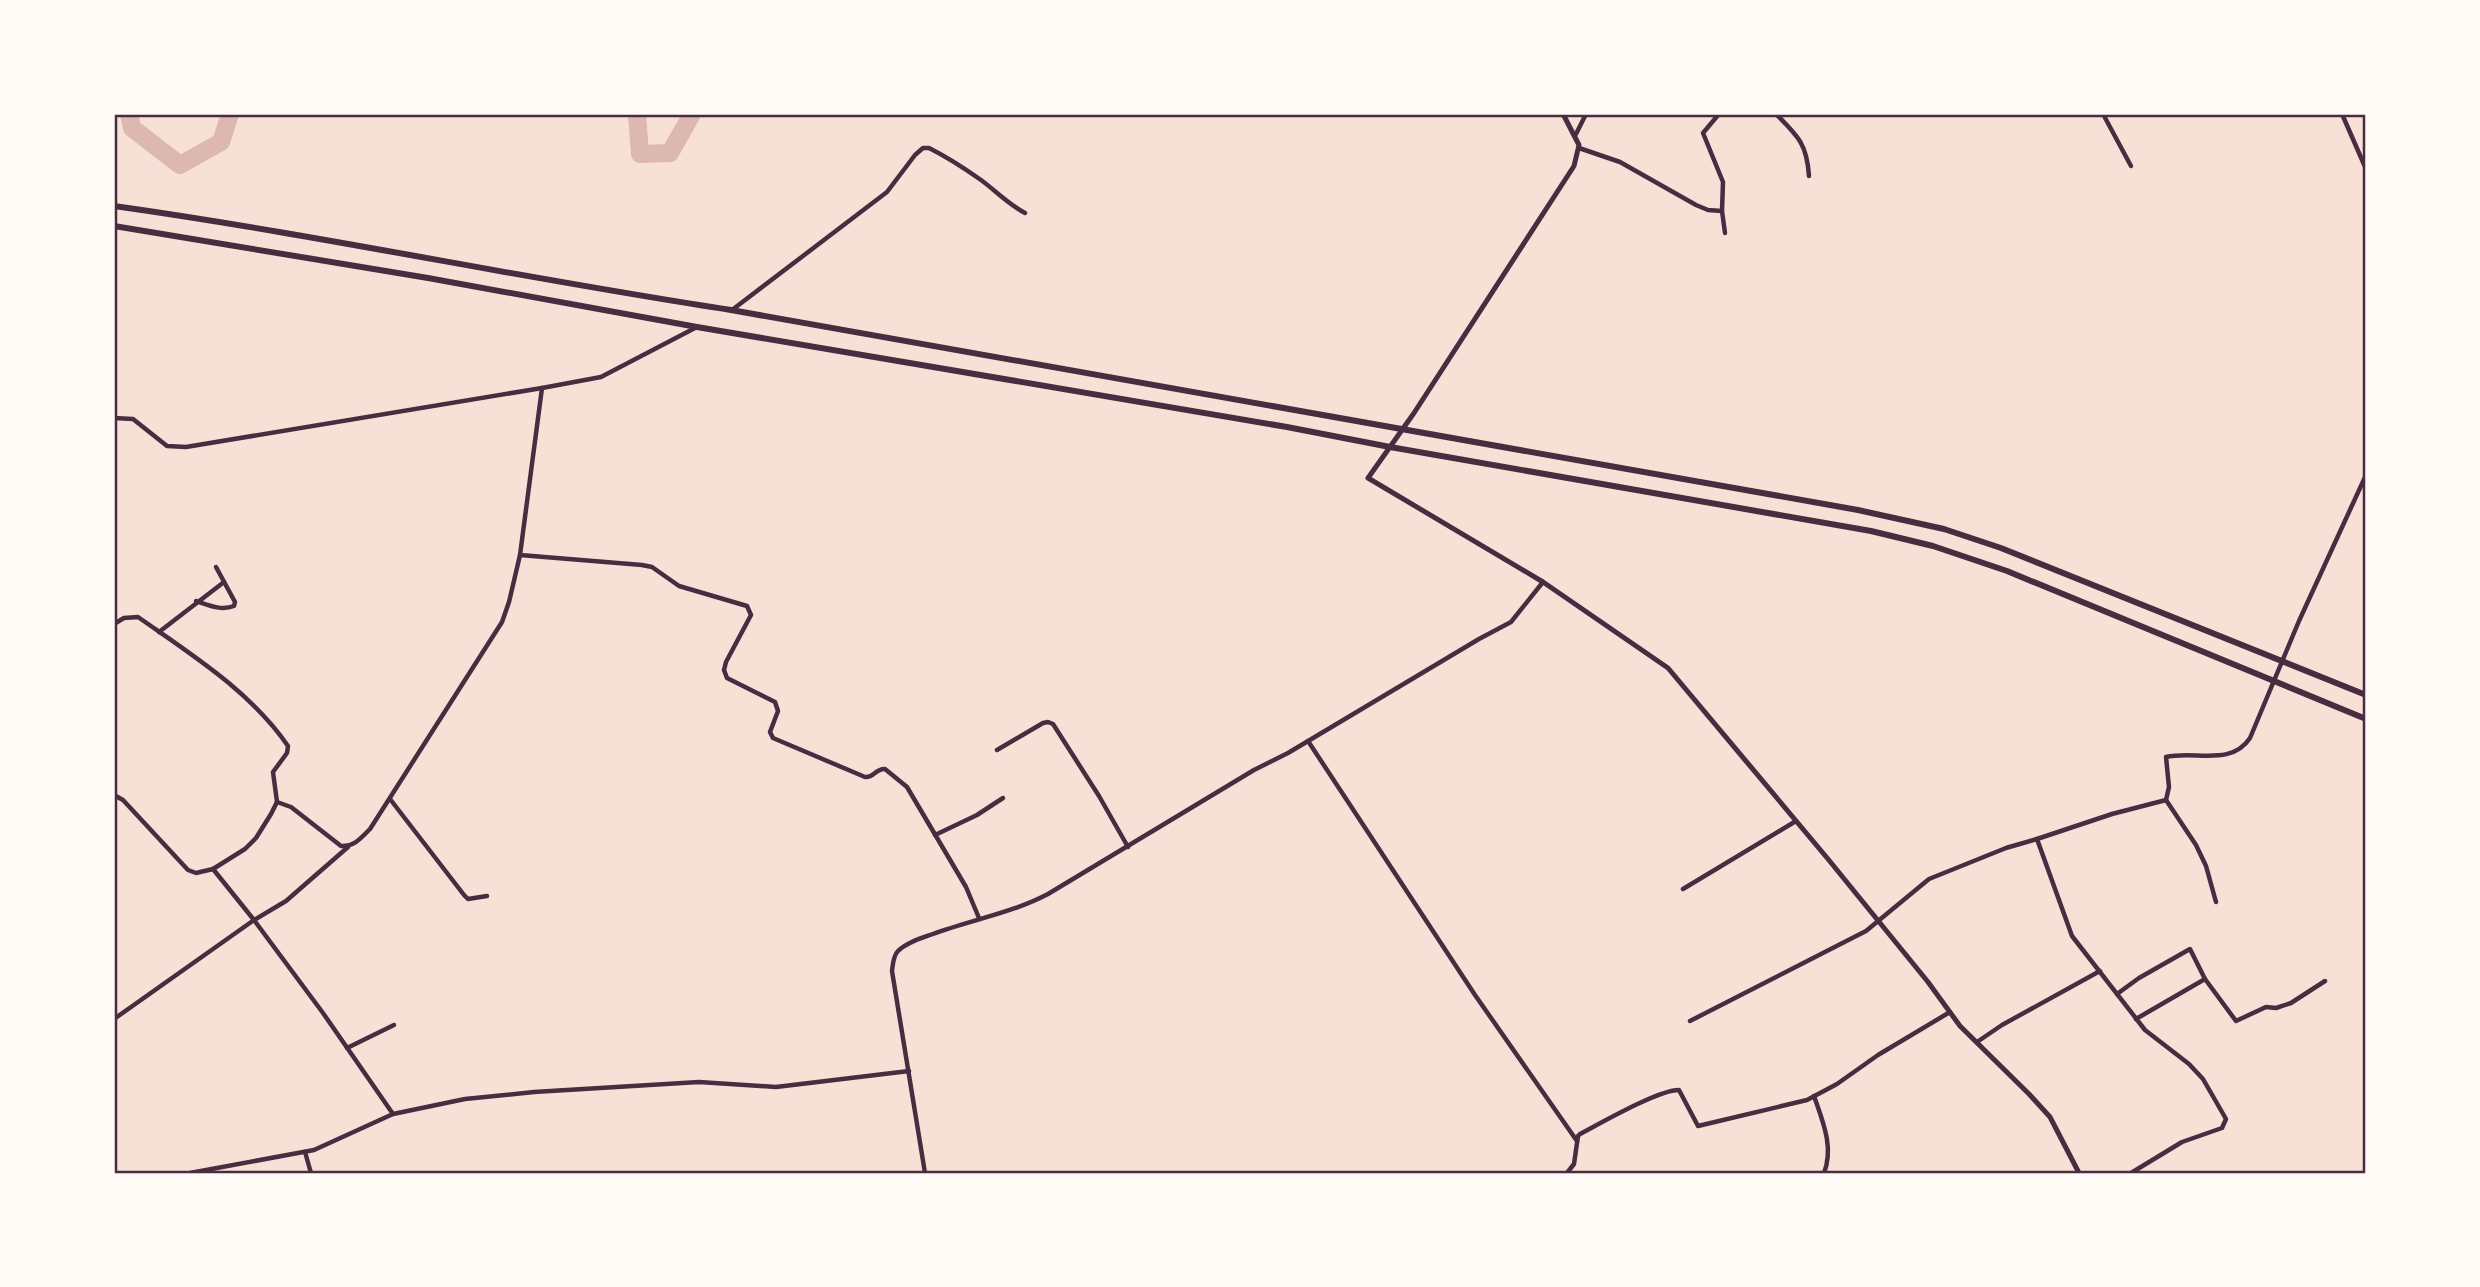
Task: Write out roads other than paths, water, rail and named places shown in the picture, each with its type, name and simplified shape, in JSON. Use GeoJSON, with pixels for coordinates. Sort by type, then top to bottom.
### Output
{"type":"FeatureCollection","features":[{"type":"Feature","properties":{"kind":"main road"},"geometry":{"type":"LineString","coordinates":[[114,206],[210,219],[1858,510],[1944,529],[2001,548],[2366,695]]}},
{"type":"Feature","properties":{"kind":"main road"},"geometry":{"type":"LineString","coordinates":[[114,226],[374,268],[697,327],[1287,427],[1871,531],[1933,546],[2034,582],[2366,719]]}},
{"type":"Feature","properties":{"kind":"street"},"geometry":{"type":"LineString","coordinates":[[1563,114],[1576,134],[1579,148],[1569,175],[1368,478],[1543,582],[1668,668],[1879,922],[1950,1012],[2049,1117],[2079,1173]]}},
{"type":"Feature","properties":{"kind":"street"},"geometry":{"type":"LineString","coordinates":[[1576,134],[1586,114]]}},
{"type":"Feature","properties":{"kind":"street"},"geometry":{"type":"LineString","coordinates":[[1719,114],[1703,133],[1723,182],[1722,211],[1725,233]]}},
{"type":"Feature","properties":{"kind":"street"},"geometry":{"type":"LineString","coordinates":[[1776,114],[1805,146],[1809,176]]}},
{"type":"Feature","properties":{"kind":"street"},"geometry":{"type":"LineString","coordinates":[[2103,114],[2131,166]]}},
{"type":"Feature","properties":{"kind":"street"},"geometry":{"type":"LineString","coordinates":[[2342,114],[2366,169]]}},
{"type":"Feature","properties":{"kind":"street"},"geometry":{"type":"LineString","coordinates":[[731,310],[887,192],[923,148],[929,148],[957,162],[1025,214]]}},
{"type":"Feature","properties":{"kind":"street"},"geometry":{"type":"LineString","coordinates":[[1579,148],[1620,162],[1696,205],[1708,210],[1722,211]]}},
{"type":"Feature","properties":{"kind":"street"},"geometry":{"type":"LineString","coordinates":[[114,418],[133,419],[167,446],[186,447],[601,377],[697,327]]}},
{"type":"Feature","properties":{"kind":"street"},"geometry":{"type":"LineString","coordinates":[[114,1019],[254,920],[286,901],[370,830],[502,622],[520,555],[542,388]]}},
{"type":"Feature","properties":{"kind":"street"},"geometry":{"type":"LineString","coordinates":[[2216,902],[2206,866],[2196,845],[2166,800],[2169,787],[2166,757],[2213,757],[2245,746],[2366,475]]}},
{"type":"Feature","properties":{"kind":"street"},"geometry":{"type":"LineString","coordinates":[[520,555],[652,567],[679,586],[747,606],[751,615],[726,662],[724,670],[727,678],[775,702],[778,711],[771,736],[865,777],[872,776],[879,769],[885,769],[908,787],[966,887],[979,918]]}},
{"type":"Feature","properties":{"kind":"street"},"geometry":{"type":"LineString","coordinates":[[196,601],[217,608],[234,606],[235,602],[216,567]]}},
{"type":"Feature","properties":{"kind":"street"},"geometry":{"type":"LineString","coordinates":[[159,632],[196,601],[225,582]]}},
{"type":"Feature","properties":{"kind":"street"},"geometry":{"type":"LineString","coordinates":[[925,1173],[892,971],[896,953],[904,946],[979,918],[1030,904],[1254,770],[1511,622],[1543,582]]}},
{"type":"Feature","properties":{"kind":"street"},"geometry":{"type":"LineString","coordinates":[[114,624],[124,618],[138,617],[232,683],[283,738],[289,749],[274,772],[278,802],[256,838],[245,849],[213,869],[197,873],[188,870],[123,800],[114,795]]}},
{"type":"Feature","properties":{"kind":"street"},"geometry":{"type":"LineString","coordinates":[[997,750],[1042,723],[1053,724],[1128,847]]}},
{"type":"Feature","properties":{"kind":"street"},"geometry":{"type":"LineString","coordinates":[[1308,741],[1475,995],[1577,1141]]}},
{"type":"Feature","properties":{"kind":"street"},"geometry":{"type":"LineString","coordinates":[[935,835],[977,815],[1003,798]]}},
{"type":"Feature","properties":{"kind":"street"},"geometry":{"type":"LineString","coordinates":[[390,799],[464,895],[468,899],[487,896]]}},
{"type":"Feature","properties":{"kind":"street"},"geometry":{"type":"LineString","coordinates":[[1690,1021],[1840,945],[1879,922],[1929,879],[2006,848],[2112,814],[2166,800]]}},
{"type":"Feature","properties":{"kind":"street"},"geometry":{"type":"LineString","coordinates":[[278,802],[291,807],[328,838],[348,847]]}},
{"type":"Feature","properties":{"kind":"street"},"geometry":{"type":"LineString","coordinates":[[1683,888],[1796,821]]}},
{"type":"Feature","properties":{"kind":"street"},"geometry":{"type":"LineString","coordinates":[[2037,839],[2072,936],[2145,1030],[2166,1049],[2189,1064],[2203,1079],[2226,1119],[2222,1128],[2182,1142],[2131,1173]]}},
{"type":"Feature","properties":{"kind":"street"},"geometry":{"type":"LineString","coordinates":[[213,869],[254,920],[393,1114]]}},
{"type":"Feature","properties":{"kind":"street"},"geometry":{"type":"LineString","coordinates":[[114,914],[114,923]]}},
{"type":"Feature","properties":{"kind":"street"},"geometry":{"type":"LineString","coordinates":[[2117,994],[2190,949],[2205,979],[2236,1021],[2266,1007],[2276,1008],[2291,1003],[2325,981]]}},
{"type":"Feature","properties":{"kind":"street"},"geometry":{"type":"LineString","coordinates":[[1977,1042],[2002,1025],[2099,971]]}},
{"type":"Feature","properties":{"kind":"street"},"geometry":{"type":"LineString","coordinates":[[2136,1019],[2205,979]]}},
{"type":"Feature","properties":{"kind":"street"},"geometry":{"type":"LineString","coordinates":[[1567,1173],[1574,1164],[1580,1134],[1613,1115],[1674,1090],[1679,1090],[1698,1126],[1796,1105],[1837,1084],[1900,1041],[1950,1012]]}},
{"type":"Feature","properties":{"kind":"street"},"geometry":{"type":"LineString","coordinates":[[347,1048],[394,1026]]}},
{"type":"Feature","properties":{"kind":"street"},"geometry":{"type":"LineString","coordinates":[[190,1173],[304,1152],[393,1114],[465,1099],[699,1082],[776,1087],[909,1071]]}},
{"type":"Feature","properties":{"kind":"street"},"geometry":{"type":"LineString","coordinates":[[1814,1096],[1828,1136],[1824,1173]]}},
{"type":"Feature","properties":{"kind":"street"},"geometry":{"type":"LineString","coordinates":[[304,1152],[311,1173]]}},
{"type":"Feature","properties":{"kind":"waterway"},"geometry":{"type":"LineString","coordinates":[[129,114],[132,128],[180,165],[221,142],[230,114]]}},
{"type":"Feature","properties":{"kind":"waterway"},"geometry":{"type":"LineString","coordinates":[[637,114],[640,154],[670,153],[692,114]]}}]}
